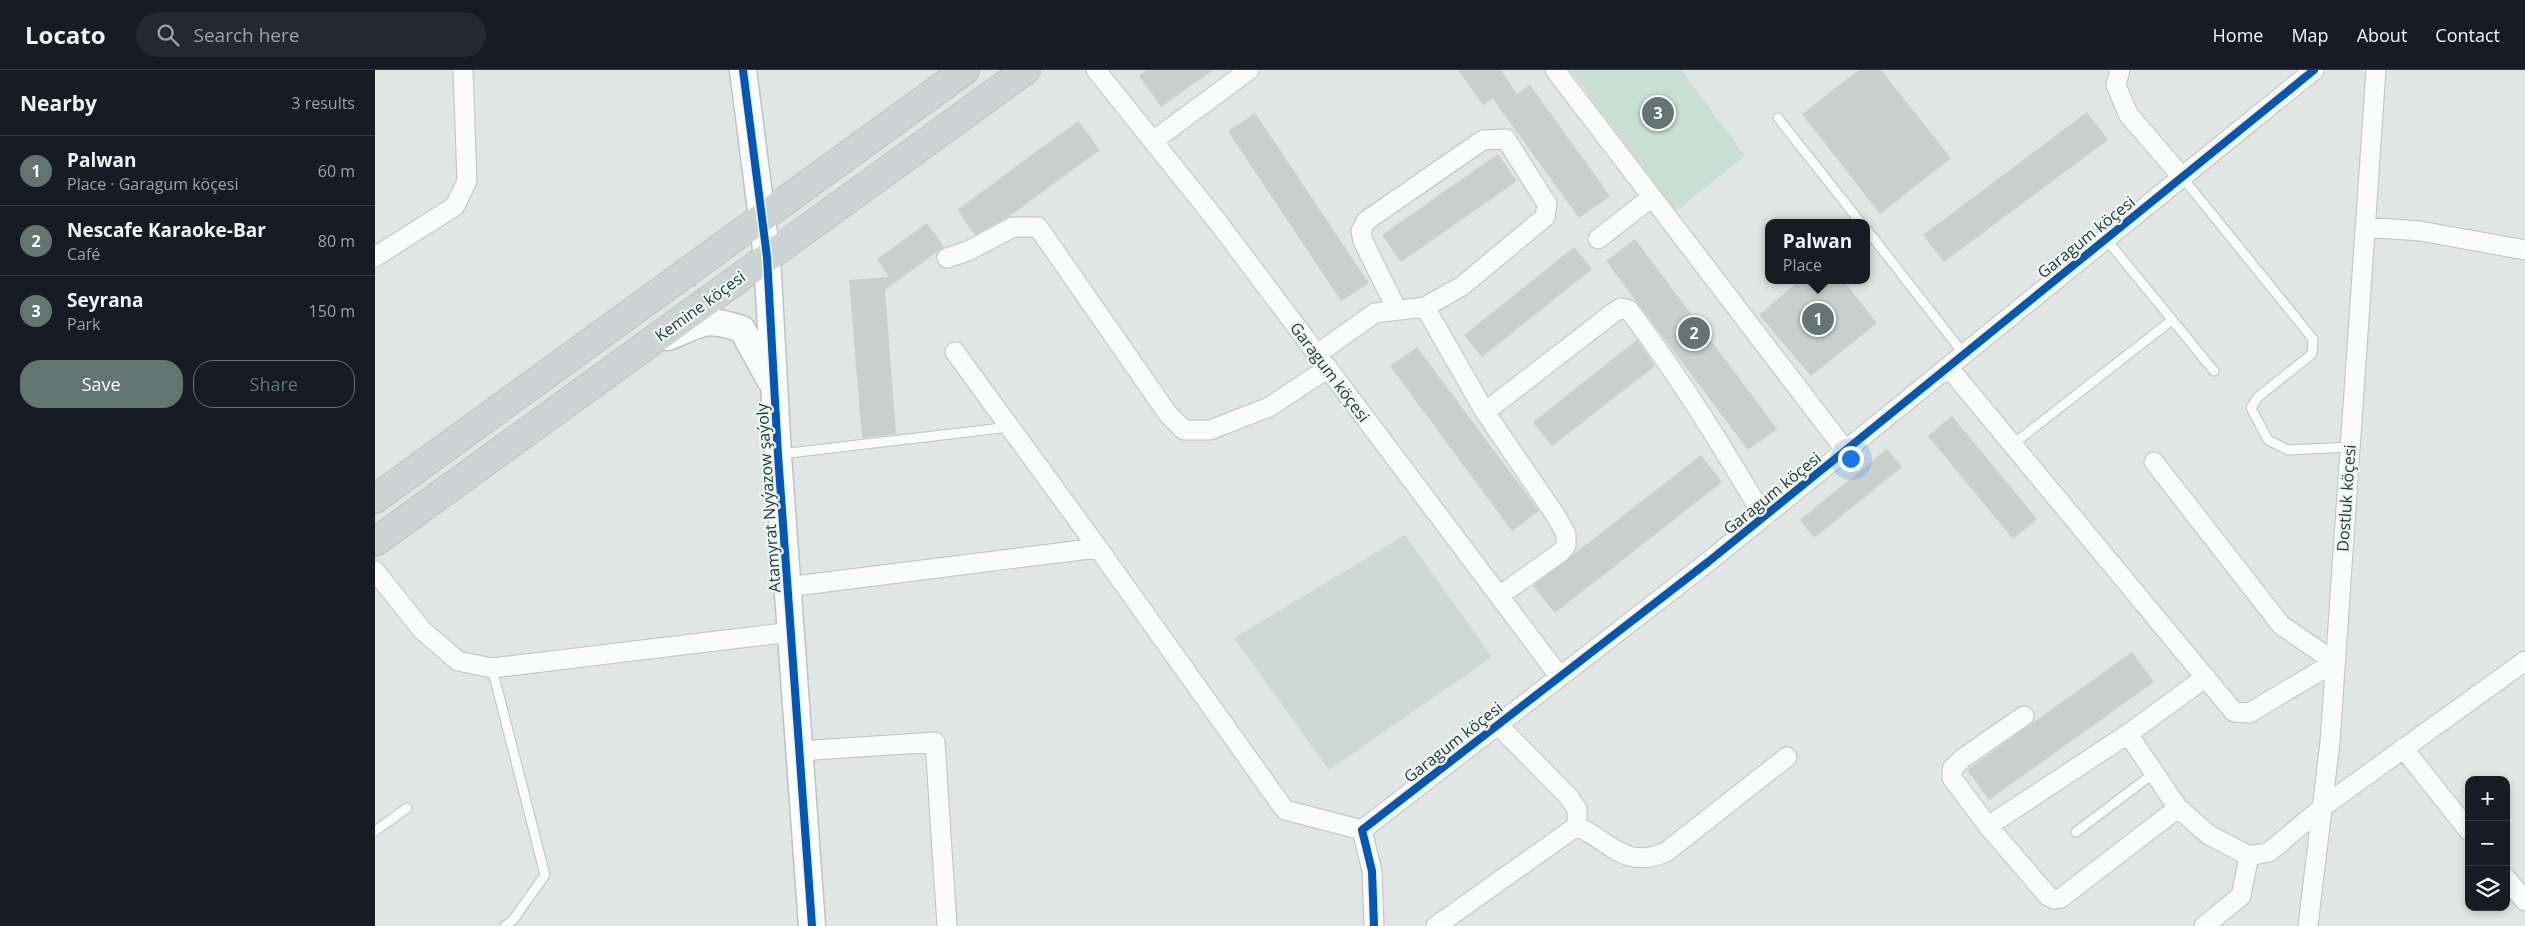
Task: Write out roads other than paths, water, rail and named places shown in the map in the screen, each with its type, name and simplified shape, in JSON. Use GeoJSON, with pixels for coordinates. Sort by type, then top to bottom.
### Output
{"type":"FeatureCollection","features":[{"type":"Feature","properties":{"kind":"main road"},"geometry":{"type":"LineString","coordinates":[[375,499],[965,70]]}},
{"type":"Feature","properties":{"kind":"main road","name":"Kemine köçesi"},"geometry":{"type":"LineString","coordinates":[[377,537],[1026,70]]}},
{"type":"Feature","properties":{"kind":"street"},"geometry":{"type":"LineString","coordinates":[[375,258],[455,206],[467,181],[463,70]]}},
{"type":"Feature","properties":{"kind":"street","name":"Atamyrat Nyýazow şaýoly"},"geometry":{"type":"LineString","coordinates":[[743,70],[767,257],[778,455],[812,926]]}},
{"type":"Feature","properties":{"kind":"street","name":"Garagum köçesi"},"geometry":{"type":"LineString","coordinates":[[1097,70],[1217,221],[1560,677]]}},
{"type":"Feature","properties":{"kind":"street"},"geometry":{"type":"LineString","coordinates":[[1153,141],[1249,70]]}},
{"type":"Feature","properties":{"kind":"street"},"geometry":{"type":"LineString","coordinates":[[1555,70],[1846,451]]}},
{"type":"Feature","properties":{"kind":"street"},"geometry":{"type":"LineString","coordinates":[[2120,70],[2116,85],[2128,114],[2182,177]]}},
{"type":"Feature","properties":{"kind":"street","name":"Garagum köçesi"},"geometry":{"type":"LineString","coordinates":[[1362,830],[1764,517],[1949,368],[1963,353],[2314,70]]}},
{"type":"Feature","properties":{"kind":"street","name":"Dostluk köçesi"},"geometry":{"type":"LineString","coordinates":[[2308,926],[2324,806],[2375,70]]}},
{"type":"Feature","properties":{"kind":"street"},"geometry":{"type":"LineString","coordinates":[[947,258],[968,252],[1013,227],[1038,227],[1168,414],[1184,430],[1210,430],[1269,407],[1375,313],[1425,307],[1461,286],[1545,216],[1547,204],[1507,139],[1483,140],[1367,221],[1361,231],[1363,241],[1397,310]]}},
{"type":"Feature","properties":{"kind":"street"},"geometry":{"type":"LineString","coordinates":[[1598,239],[1652,197]]}},
{"type":"Feature","properties":{"kind":"street"},"geometry":{"type":"LineString","coordinates":[[2365,227],[2420,231],[2525,250]]}},
{"type":"Feature","properties":{"kind":"street"},"geometry":{"type":"LineString","coordinates":[[1425,307],[1485,412],[1556,516],[1567,540],[1566,546],[1550,561],[1499,596]]}},
{"type":"Feature","properties":{"kind":"street"},"geometry":{"type":"LineString","coordinates":[[1485,412],[1613,313],[1621,308],[1629,310],[1666,360],[1723,446],[1764,517]]}},
{"type":"Feature","properties":{"kind":"street"},"geometry":{"type":"LineString","coordinates":[[642,348],[698,323],[716,320],[741,329],[775,389]]}},
{"type":"Feature","properties":{"kind":"street"},"geometry":{"type":"LineString","coordinates":[[955,352],[1285,810],[1362,830],[1372,872],[1374,926]]}},
{"type":"Feature","properties":{"kind":"street"},"geometry":{"type":"LineString","coordinates":[[1949,368],[2234,712],[2249,713],[2335,662],[2281,625],[2154,462]]}},
{"type":"Feature","properties":{"kind":"street"},"geometry":{"type":"LineString","coordinates":[[787,587],[1098,548]]}},
{"type":"Feature","properties":{"kind":"street"},"geometry":{"type":"LineString","coordinates":[[375,571],[422,630],[458,661],[492,668],[791,632]]}},
{"type":"Feature","properties":{"kind":"street"},"geometry":{"type":"LineString","coordinates":[[2127,734],[2178,808],[2209,835],[2249,856],[2269,852],[2324,806],[2525,661]]}},
{"type":"Feature","properties":{"kind":"street"},"geometry":{"type":"LineString","coordinates":[[1988,826],[2127,734],[2206,677]]}},
{"type":"Feature","properties":{"kind":"street"},"geometry":{"type":"LineString","coordinates":[[2024,716],[1963,758],[1952,769],[1952,778],[1959,790],[2033,881],[2054,899],[2061,898],[2178,808]]}},
{"type":"Feature","properties":{"kind":"street"},"geometry":{"type":"LineString","coordinates":[[1498,725],[1568,796],[1577,809],[1577,826]]}},
{"type":"Feature","properties":{"kind":"street"},"geometry":{"type":"LineString","coordinates":[[799,751],[935,742],[947,926]]}},
{"type":"Feature","properties":{"kind":"street"},"geometry":{"type":"LineString","coordinates":[[2403,748],[2465,826]]}},
{"type":"Feature","properties":{"kind":"street"},"geometry":{"type":"LineString","coordinates":[[1577,826],[1597,835],[1630,858],[1653,858],[1666,852],[1787,757]]}},
{"type":"Feature","properties":{"kind":"street"},"geometry":{"type":"LineString","coordinates":[[1436,926],[1577,826]]}},
{"type":"Feature","properties":{"kind":"street"},"geometry":{"type":"LineString","coordinates":[[2205,926],[2241,896],[2249,856]]}},
{"type":"Feature","properties":{"kind":"street"},"geometry":{"type":"LineString","coordinates":[[2510,883],[2525,902]]}},
{"type":"Feature","properties":{"kind":"lane"},"geometry":{"type":"LineString","coordinates":[[1778,118],[1858,219]]}},
{"type":"Feature","properties":{"kind":"lane"},"geometry":{"type":"LineString","coordinates":[[2182,177],[2313,339],[2312,354],[2259,397],[2251,408],[2268,440],[2288,450],[2350,447]]}},
{"type":"Feature","properties":{"kind":"lane"},"geometry":{"type":"LineString","coordinates":[[1870,234],[1963,353]]}},
{"type":"Feature","properties":{"kind":"lane"},"geometry":{"type":"LineString","coordinates":[[2106,239],[2214,371]]}},
{"type":"Feature","properties":{"kind":"lane"},"geometry":{"type":"LineString","coordinates":[[2012,445],[2172,320]]}},
{"type":"Feature","properties":{"kind":"lane"},"geometry":{"type":"LineString","coordinates":[[778,455],[1010,428]]}},
{"type":"Feature","properties":{"kind":"lane"},"geometry":{"type":"LineString","coordinates":[[492,668],[545,875],[513,920],[505,926]]}},
{"type":"Feature","properties":{"kind":"lane"},"geometry":{"type":"LineString","coordinates":[[2076,832],[2154,772]]}},
{"type":"Feature","properties":{"kind":"lane"},"geometry":{"type":"LineString","coordinates":[[375,831],[407,808]]}},
{"type":"Feature","properties":{"kind":"place","name":"Seyrana"},"geometry":{"type":"Point","coordinates":[1658,113]}},
{"type":"Feature","properties":{"kind":"place","name":"Palwan"},"geometry":{"type":"Point","coordinates":[1818,319]}},
{"type":"Feature","properties":{"kind":"place","name":"Nescafe Karaoke-Bar"},"geometry":{"type":"Point","coordinates":[1694,333]}}]}
